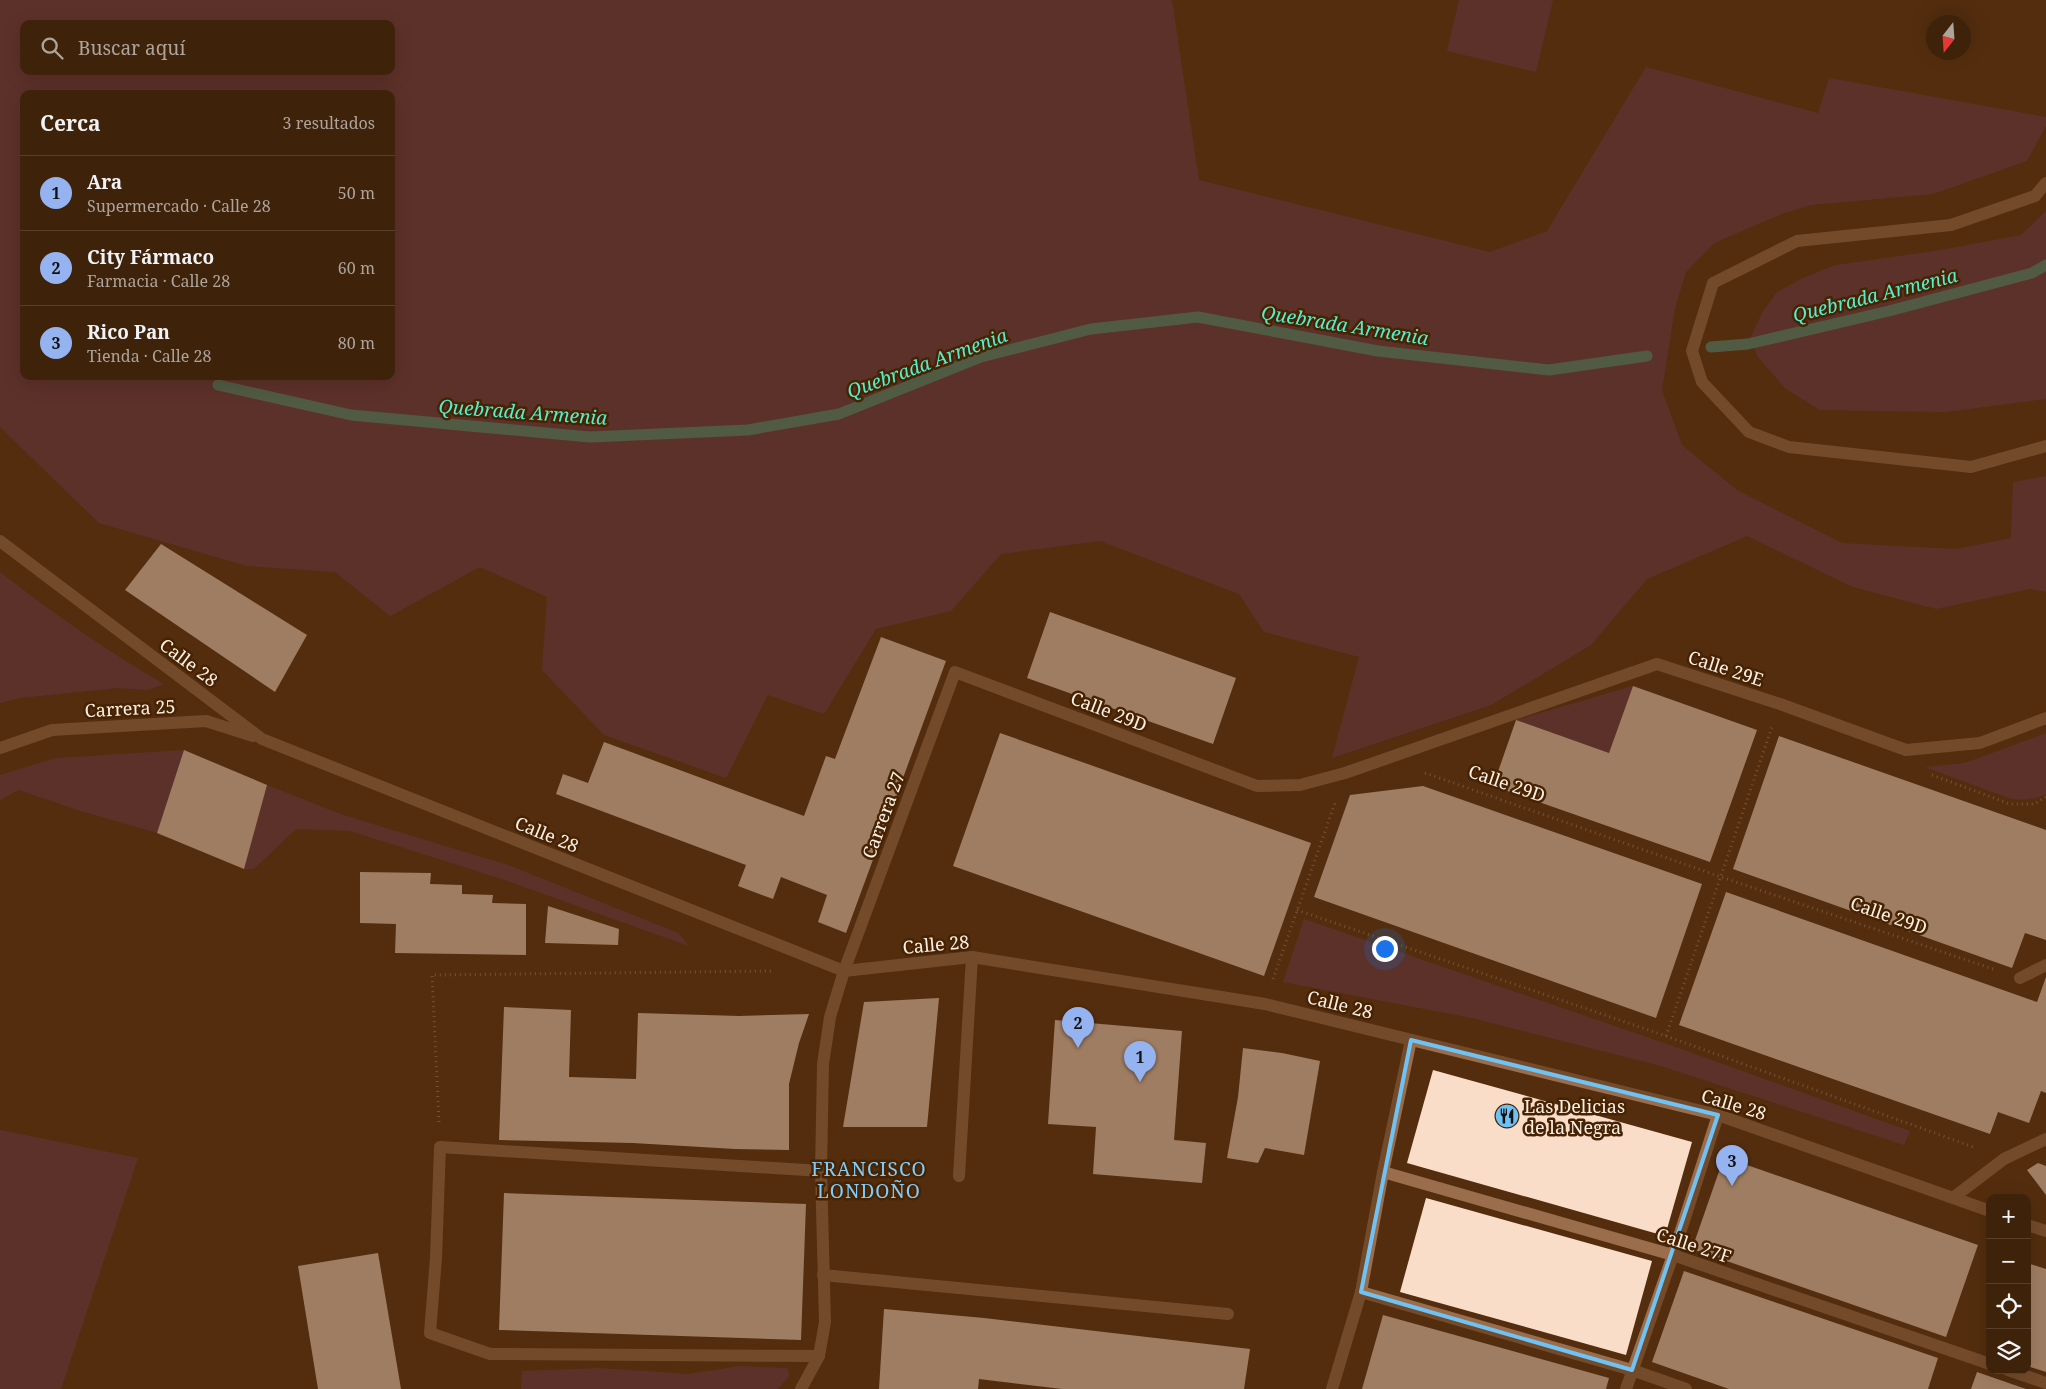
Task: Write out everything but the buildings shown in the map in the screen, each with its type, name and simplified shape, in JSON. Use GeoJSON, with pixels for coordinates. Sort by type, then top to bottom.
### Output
{"type":"FeatureCollection","features":[{"type":"Feature","properties":{"kind":"street"},"geometry":{"type":"LineString","coordinates":[[2046,183],[2035,196],[1950,225],[1797,241],[1713,283],[1692,351],[1702,382],[1749,432],[1789,447],[1971,467],[2046,446]]}},
{"type":"Feature","properties":{"kind":"street","name":"Calle 28"},"geometry":{"type":"LineString","coordinates":[[0,542],[262,739],[844,971],[972,957],[1265,1004],[1718,1116],[1986,1209]]}},
{"type":"Feature","properties":{"kind":"street","name":"Calle 29E"},"geometry":{"type":"LineString","coordinates":[[1384,758],[1657,664],[1780,704],[1906,750]]}},
{"type":"Feature","properties":{"kind":"street","name":"Calle 29D"},"geometry":{"type":"LineString","coordinates":[[955,672],[1258,786],[1300,785],[1345,773],[1384,758]]}},
{"type":"Feature","properties":{"kind":"street","name":"Carrera 27"},"geometry":{"type":"LineString","coordinates":[[802,1389],[819,1356],[825,1322],[821,1171],[823,1064],[830,1017],[844,971],[955,672]]}},
{"type":"Feature","properties":{"kind":"street"},"geometry":{"type":"LineString","coordinates":[[1906,750],[1980,743],[2046,718]]}},
{"type":"Feature","properties":{"kind":"street","name":"Carrera 25"},"geometry":{"type":"LineString","coordinates":[[0,748],[52,730],[206,722],[262,739]]}},
{"type":"Feature","properties":{"kind":"street"},"geometry":{"type":"LineString","coordinates":[[959,1176],[972,957]]}},
{"type":"Feature","properties":{"kind":"street"},"geometry":{"type":"LineString","coordinates":[[2020,978],[2046,965]]}},
{"type":"Feature","properties":{"kind":"street"},"geometry":{"type":"LineString","coordinates":[[1332,1389],[1362,1292],[1383,1172],[1411,1040]]}},
{"type":"Feature","properties":{"kind":"street"},"geometry":{"type":"LineString","coordinates":[[1626,1389],[1673,1256],[1718,1116]]}},
{"type":"Feature","properties":{"kind":"street"},"geometry":{"type":"LineString","coordinates":[[1954,1197],[2004,1159],[2046,1139]]}},
{"type":"Feature","properties":{"kind":"street"},"geometry":{"type":"LineString","coordinates":[[819,1356],[490,1354],[430,1333],[436,1258],[440,1148],[821,1171]]}},
{"type":"Feature","properties":{"kind":"street","name":"Calle 27F"},"geometry":{"type":"LineString","coordinates":[[1383,1172],[1673,1256],[1986,1363]]}},
{"type":"Feature","properties":{"kind":"street"},"geometry":{"type":"LineString","coordinates":[[2031,1225],[2046,1231]]}},
{"type":"Feature","properties":{"kind":"street"},"geometry":{"type":"LineString","coordinates":[[823,1275],[1228,1314]]}},
{"type":"Feature","properties":{"kind":"street"},"geometry":{"type":"LineString","coordinates":[[1362,1292],[1632,1370],[1686,1389]]}},
{"type":"Feature","properties":{"kind":"street"},"geometry":{"type":"LineString","coordinates":[[2020,1374],[2046,1383]]}},
{"type":"Feature","properties":{"kind":"path"},"geometry":{"type":"LineString","coordinates":[[1666,1036],[1780,704]]}},
{"type":"Feature","properties":{"kind":"path"},"geometry":{"type":"LineString","coordinates":[[1906,750],[1918,770],[2010,804],[2034,804],[2046,797]]}},
{"type":"Feature","properties":{"kind":"path","name":"Calle 29D"},"geometry":{"type":"LineString","coordinates":[[1384,758],[1721,877],[2020,978]]}},
{"type":"Feature","properties":{"kind":"path"},"geometry":{"type":"LineString","coordinates":[[1265,1004],[1345,773]]}},
{"type":"Feature","properties":{"kind":"path"},"geometry":{"type":"LineString","coordinates":[[1297,910],[1666,1036],[2004,1159]]}},
{"type":"Feature","properties":{"kind":"path"},"geometry":{"type":"LineString","coordinates":[[440,1148],[432,975],[776,971]]}},
{"type":"Feature","properties":{"kind":"highlighted area"},"geometry":{"type":"Polygon","coordinates":[[[1411,1040],[1718,1115],[1632,1370],[1361,1292],[1411,1040]]]}},
{"type":"Feature","properties":{"kind":"shaded area"},"geometry":{"type":"Polygon","coordinates":[[[0,0],[1172,0],[1199,180],[1490,252],[1547,231],[1646,67],[1818,113],[1829,78],[2046,117],[2046,126],[2027,161],[1933,194],[1811,205],[1782,214],[1714,243],[1686,272],[1675,308],[1662,390],[1682,445],[1737,490],[1842,543],[1956,549],[2011,538],[2013,482],[2046,476],[2046,592],[2030,589],[1936,609],[1853,587],[1747,536],[1647,579],[1591,645],[1491,705],[1332,758],[1359,657],[1264,632],[1239,594],[1100,541],[1001,554],[951,611],[876,629],[824,714],[768,695],[726,778],[604,735],[542,670],[547,597],[480,567],[390,616],[335,572],[247,566],[99,523],[0,427],[0,0]]]}},
{"type":"Feature","properties":{"kind":"shaded area"},"geometry":{"type":"Polygon","coordinates":[[[1459,0],[1553,0],[1536,72],[1447,51],[1459,0]]]}},
{"type":"Feature","properties":{"kind":"shaded area"},"geometry":{"type":"Polygon","coordinates":[[[2046,211],[2046,399],[1946,412],[1820,410],[1786,389],[1757,356],[1751,336],[1762,313],[1777,292],[1803,278],[1836,265],[1941,250],[2021,235],[2046,211]]]}},
{"type":"Feature","properties":{"kind":"shaded area"},"geometry":{"type":"Polygon","coordinates":[[[0,572],[80,631],[164,684],[148,690],[117,688],[20,698],[0,703],[0,572]]]}},
{"type":"Feature","properties":{"kind":"shaded area"},"geometry":{"type":"Polygon","coordinates":[[[1633,686],[1609,753],[1516,720],[1633,686]]]}},
{"type":"Feature","properties":{"kind":"shaded area"},"geometry":{"type":"Polygon","coordinates":[[[2046,733],[2046,794],[2037,797],[2011,799],[1925,767],[1965,763],[2046,733]]]}},
{"type":"Feature","properties":{"kind":"shaded area"},"geometry":{"type":"Polygon","coordinates":[[[184,750],[157,833],[78,810],[19,790],[0,800],[0,775],[56,758],[184,750]]]}},
{"type":"Feature","properties":{"kind":"shaded area"},"geometry":{"type":"Polygon","coordinates":[[[267,785],[343,815],[508,865],[678,933],[689,946],[502,879],[350,831],[296,829],[254,869],[244,869],[267,785]]]}},
{"type":"Feature","properties":{"kind":"shaded area"},"geometry":{"type":"Polygon","coordinates":[[[1304,919],[1667,1044],[1910,1131],[1904,1145],[1661,1066],[1472,1018],[1283,982],[1304,919]]]}},
{"type":"Feature","properties":{"kind":"shaded area"},"geometry":{"type":"Polygon","coordinates":[[[0,1130],[138,1158],[61,1389],[0,1389],[0,1130]]]}},
{"type":"Feature","properties":{"kind":"shaded area"},"geometry":{"type":"Polygon","coordinates":[[[739,1366],[787,1368],[790,1375],[778,1389],[521,1389],[522,1371],[599,1368],[689,1374],[739,1366]]]}},
{"type":"Feature","properties":{"kind":"waterway","name":"Quebrada Armenia"},"geometry":{"type":"LineString","coordinates":[[1711,347],[1748,344],[1889,311],[2032,273],[2046,265]]}},
{"type":"Feature","properties":{"kind":"waterway","name":"Quebrada Armenia"},"geometry":{"type":"LineString","coordinates":[[218,385],[351,415],[590,437],[748,430],[839,414],[981,357],[1091,329],[1198,317],[1378,351],[1549,370],[1647,356]]}},
{"type":"Feature","properties":{"kind":"place","name":"City Fármaco"},"geometry":{"type":"Point","coordinates":[1078,1048]}},
{"type":"Feature","properties":{"kind":"place","name":"Ara"},"geometry":{"type":"Point","coordinates":[1140,1082]}},
{"type":"Feature","properties":{"kind":"place","name":"Las Delicias de la Negra"},"geometry":{"type":"Point","coordinates":[1507,1116]}},
{"type":"Feature","properties":{"kind":"place","name":"Rico Pan"},"geometry":{"type":"Point","coordinates":[1732,1186]}},
{"type":"Feature","properties":{"kind":"district","name":"FRANCISCO LONDOÑO"},"geometry":{"type":"Point","coordinates":[869,1180]}}]}
